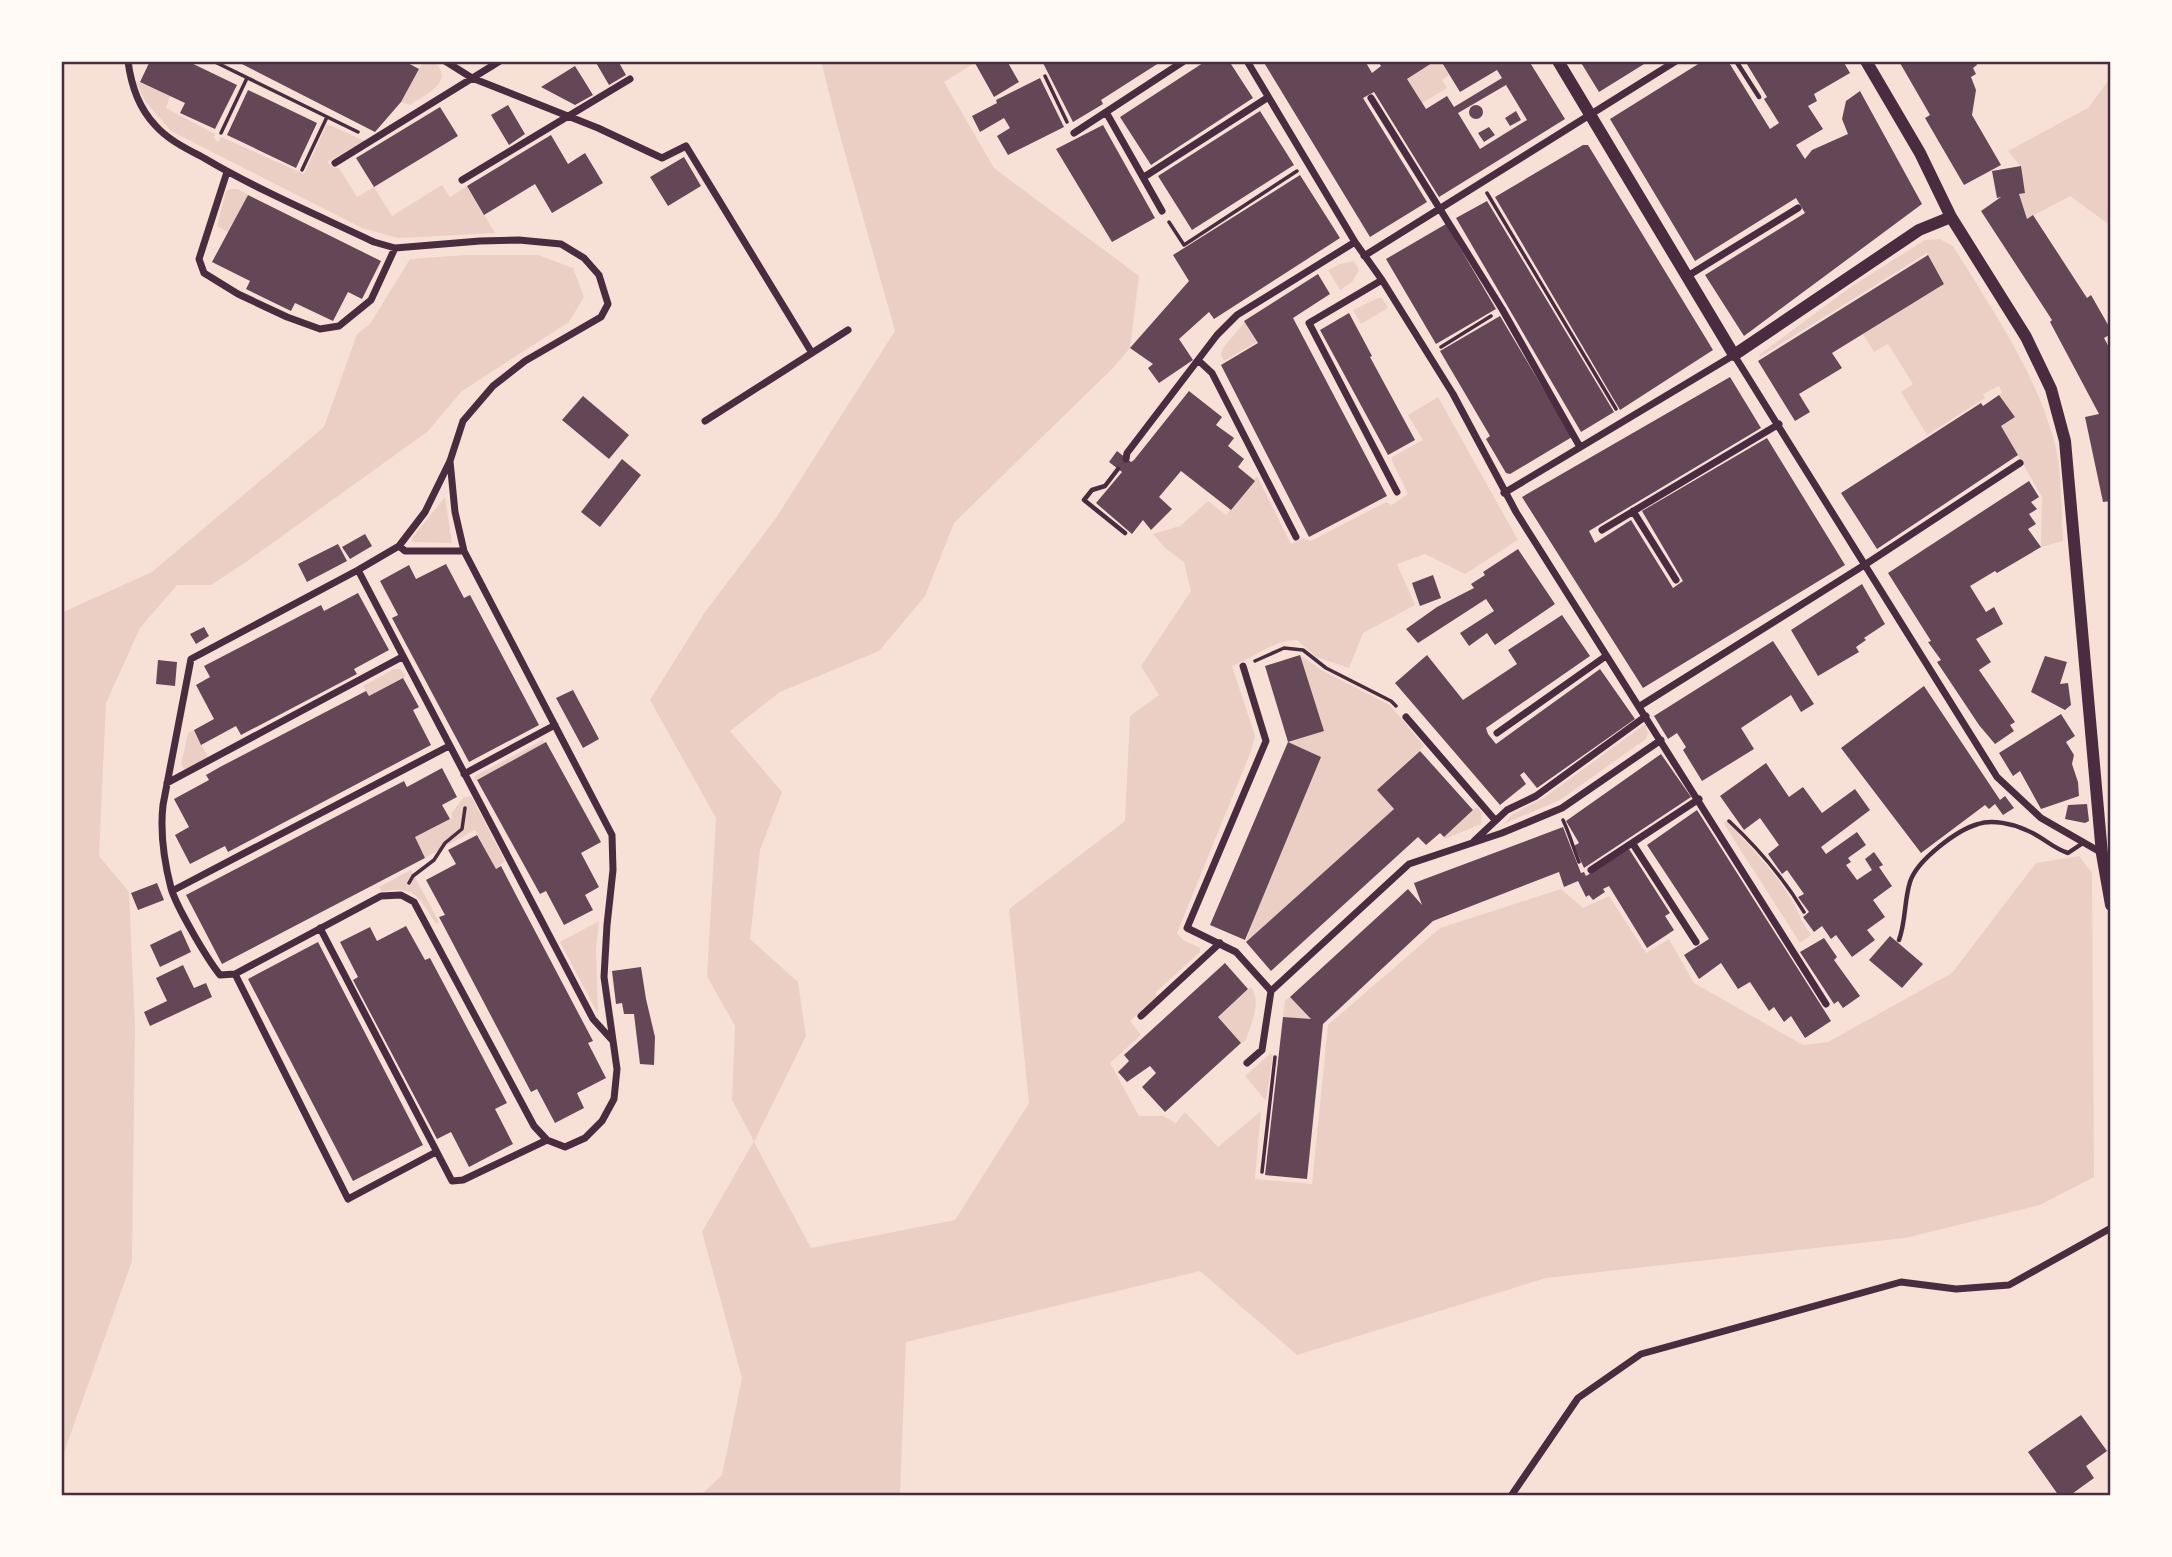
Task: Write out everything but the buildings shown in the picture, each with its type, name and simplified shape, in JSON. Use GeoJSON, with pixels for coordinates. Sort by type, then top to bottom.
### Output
{"type":"FeatureCollection","features":[{"type":"Feature","properties":{"kind":"main road"},"geometry":{"type":"LineString","coordinates":[[1558,61],[1734,355],[1920,230],[1951,217]]}},
{"type":"Feature","properties":{"kind":"main road"},"geometry":{"type":"LineString","coordinates":[[1866,61],[1920,153],[1951,217],[2026,337],[2051,389],[2065,441],[2103,858],[2110,903]]}},
{"type":"Feature","properties":{"kind":"street"},"geometry":{"type":"LineString","coordinates":[[128,61],[131,82],[146,113],[163,133],[227,172],[374,242],[395,248],[519,240],[561,244],[584,258],[599,275],[608,304],[601,317],[525,362],[493,386],[463,421],[450,461],[425,512],[399,546],[191,659],[161,827],[172,891],[220,975],[235,974],[381,896],[401,895],[414,902],[534,1126],[547,1140],[565,1147],[585,1139],[603,1121],[614,1099],[617,1069],[604,977],[614,870],[612,835],[464,551],[455,512],[450,461]]}},
{"type":"Feature","properties":{"kind":"street"},"geometry":{"type":"LineString","coordinates":[[445,61],[472,78],[569,116],[662,158],[687,146],[812,353]]}},
{"type":"Feature","properties":{"kind":"street"},"geometry":{"type":"LineString","coordinates":[[335,163],[500,61]]}},
{"type":"Feature","properties":{"kind":"street"},"geometry":{"type":"LineString","coordinates":[[1074,133],[1184,61]]}},
{"type":"Feature","properties":{"kind":"street"},"geometry":{"type":"LineString","coordinates":[[1247,61],[1355,243],[1382,280],[1453,394],[1504,492],[1826,1004]]}},
{"type":"Feature","properties":{"kind":"street"},"geometry":{"type":"LineString","coordinates":[[1364,256],[1676,61]]}},
{"type":"Feature","properties":{"kind":"street"},"geometry":{"type":"LineString","coordinates":[[462,180],[630,79]]}},
{"type":"Feature","properties":{"kind":"street"},"geometry":{"type":"LineString","coordinates":[[1371,97],[1502,309],[1580,447]]}},
{"type":"Feature","properties":{"kind":"street"},"geometry":{"type":"LineString","coordinates":[[1144,177],[1267,98]]}},
{"type":"Feature","properties":{"kind":"street"},"geometry":{"type":"LineString","coordinates":[[1106,112],[1162,211]]}},
{"type":"Feature","properties":{"kind":"street"},"geometry":{"type":"LineString","coordinates":[[227,172],[199,259],[204,273],[238,294],[287,317],[320,329],[339,326],[371,300],[395,248]]}},
{"type":"Feature","properties":{"kind":"street"},"geometry":{"type":"LineString","coordinates":[[1686,277],[1798,208]]}},
{"type":"Feature","properties":{"kind":"street"},"geometry":{"type":"LineString","coordinates":[[1126,459],[1127,453],[1217,335],[1237,315],[1355,243]]}},
{"type":"Feature","properties":{"kind":"street"},"geometry":{"type":"LineString","coordinates":[[1382,280],[1309,323],[1397,492]]}},
{"type":"Feature","properties":{"kind":"street"},"geometry":{"type":"LineString","coordinates":[[705,421],[848,330]]}},
{"type":"Feature","properties":{"kind":"street"},"geometry":{"type":"LineString","coordinates":[[1504,492],[1734,355],[1997,777],[2041,817],[2083,842],[2103,858]]}},
{"type":"Feature","properties":{"kind":"street"},"geometry":{"type":"LineString","coordinates":[[1199,361],[1212,373],[1296,537]]}},
{"type":"Feature","properties":{"kind":"street"},"geometry":{"type":"LineString","coordinates":[[1602,530],[1779,424]]}},
{"type":"Feature","properties":{"kind":"street"},"geometry":{"type":"LineString","coordinates":[[1640,706],[1866,564],[2020,463]]}},
{"type":"Feature","properties":{"kind":"street"},"geometry":{"type":"LineString","coordinates":[[1633,511],[1676,580]]}},
{"type":"Feature","properties":{"kind":"street"},"geometry":{"type":"LineString","coordinates":[[399,546],[405,551],[464,551]]}},
{"type":"Feature","properties":{"kind":"street"},"geometry":{"type":"LineString","coordinates":[[358,570],[593,1019],[612,1041]]}},
{"type":"Feature","properties":{"kind":"street"},"geometry":{"type":"LineString","coordinates":[[1497,733],[1606,656]]}},
{"type":"Feature","properties":{"kind":"street"},"geometry":{"type":"LineString","coordinates":[[167,783],[402,657]]}},
{"type":"Feature","properties":{"kind":"street"},"geometry":{"type":"LineString","coordinates":[[1243,666],[1266,741],[1187,928],[1236,952],[1271,991]]}},
{"type":"Feature","properties":{"kind":"street"},"geometry":{"type":"LineString","coordinates":[[1473,842],[1507,810],[1536,796],[1646,716]]}},
{"type":"Feature","properties":{"kind":"street"},"geometry":{"type":"LineString","coordinates":[[1406,717],[1495,820]]}},
{"type":"Feature","properties":{"kind":"street"},"geometry":{"type":"LineString","coordinates":[[464,774],[555,725]]}},
{"type":"Feature","properties":{"kind":"street"},"geometry":{"type":"LineString","coordinates":[[1247,1063],[1262,1050],[1271,991],[1409,864],[1502,833],[1562,808],[1661,740]]}},
{"type":"Feature","properties":{"kind":"street"},"geometry":{"type":"LineString","coordinates":[[172,891],[449,746]]}},
{"type":"Feature","properties":{"kind":"street"},"geometry":{"type":"LineString","coordinates":[[1591,870],[1699,799]]}},
{"type":"Feature","properties":{"kind":"street"},"geometry":{"type":"LineString","coordinates":[[1633,844],[1696,942]]}},
{"type":"Feature","properties":{"kind":"street"},"geometry":{"type":"LineString","coordinates":[[320,928],[452,1181],[463,1180],[547,1140]]}},
{"type":"Feature","properties":{"kind":"street"},"geometry":{"type":"LineString","coordinates":[[1141,1016],[1220,943]]}},
{"type":"Feature","properties":{"kind":"street"},"geometry":{"type":"LineString","coordinates":[[235,974],[348,1199],[436,1152]]}},
{"type":"Feature","properties":{"kind":"street"},"geometry":{"type":"LineString","coordinates":[[1511,1496],[1578,1398],[1641,1354],[1901,1282],[1956,1289],[2009,1285],[2111,1228]]}},
{"type":"Feature","properties":{"kind":"lane"},"geometry":{"type":"LineString","coordinates":[[1736,61],[1759,97]]}},
{"type":"Feature","properties":{"kind":"lane"},"geometry":{"type":"LineString","coordinates":[[1118,469],[1105,486],[1092,490],[1084,500],[1125,533]]}},
{"type":"Feature","properties":{"kind":"lane"},"geometry":{"type":"LineString","coordinates":[[1899,940],[1906,915],[1910,882],[1917,868],[1937,849],[1965,830],[1990,822],[2026,829],[2056,849],[2068,853],[2083,842]]}},
{"type":"Feature","properties":{"kind":"path"},"geometry":{"type":"LineString","coordinates":[[213,61],[373,139]]}},
{"type":"Feature","properties":{"kind":"path"},"geometry":{"type":"LineString","coordinates":[[1045,76],[1074,133]]}},
{"type":"Feature","properties":{"kind":"path"},"geometry":{"type":"LineString","coordinates":[[221,133],[247,78]]}},
{"type":"Feature","properties":{"kind":"path"},"geometry":{"type":"LineString","coordinates":[[302,170],[327,117]]}},
{"type":"Feature","properties":{"kind":"path"},"geometry":{"type":"LineString","coordinates":[[1162,211],[1184,245],[1308,164]]}},
{"type":"Feature","properties":{"kind":"path"},"geometry":{"type":"LineString","coordinates":[[1481,182],[1624,421]]}},
{"type":"Feature","properties":{"kind":"path"},"geometry":{"type":"LineString","coordinates":[[1429,354],[1502,309]]}},
{"type":"Feature","properties":{"kind":"path"},"geometry":{"type":"LineString","coordinates":[[1243,666],[1284,648],[1303,650],[1326,668],[1391,701],[1406,717]]}},
{"type":"Feature","properties":{"kind":"path"},"geometry":{"type":"LineString","coordinates":[[401,895],[413,876],[434,860],[445,843],[462,829],[471,786]]}},
{"type":"Feature","properties":{"kind":"path"},"geometry":{"type":"LineString","coordinates":[[1562,808],[1562,818],[1573,840],[1572,845],[1582,870],[1591,870]]}},
{"type":"Feature","properties":{"kind":"path"},"geometry":{"type":"LineString","coordinates":[[1714,824],[1728,820],[1761,851],[1804,912]]}},
{"type":"Feature","properties":{"kind":"path"},"geometry":{"type":"LineString","coordinates":[[1262,1050],[1276,1051],[1262,1172]]}},
{"type":"Feature","properties":{"kind":"shaded area"},"geometry":{"type":"Polygon","coordinates":[[[416,61],[433,61],[440,68],[442,75],[431,92],[410,105],[401,102],[422,64],[416,61]]]}},
{"type":"Feature","properties":{"kind":"shaded area"},"geometry":{"type":"Polygon","coordinates":[[[821,61],[978,61],[944,82],[994,168],[1139,276],[1130,348],[1113,368],[954,523],[925,596],[879,651],[780,692],[730,731],[782,792],[760,850],[750,939],[798,982],[806,1036],[754,1142],[811,1248],[955,1220],[1029,1103],[1009,909],[1125,821],[1130,716],[1159,695],[1141,666],[1191,591],[1184,562],[1165,548],[1153,534],[1180,526],[1208,501],[1226,515],[1257,476],[1291,544],[1303,538],[1311,541],[1386,502],[1392,505],[1408,494],[1392,457],[1423,440],[1408,415],[1438,397],[1518,540],[1465,574],[1425,554],[1397,564],[1415,605],[1363,633],[1349,668],[1316,657],[1297,640],[1272,646],[1232,666],[1255,736],[1177,933],[1183,940],[1200,948],[1200,952],[1155,993],[1157,996],[1130,1021],[1141,1035],[1110,1063],[1139,1116],[1163,1116],[1176,1123],[1185,1112],[1218,1147],[1261,1111],[1255,1179],[1312,1184],[1328,1025],[1440,928],[1561,889],[1583,908],[1609,896],[1646,953],[1669,939],[1694,983],[1803,1045],[1828,1042],[1952,973],[2036,863],[2079,856],[2092,873],[2094,1177],[2040,1205],[1905,1238],[1546,1278],[1297,1355],[1200,1271],[906,1342],[900,1496],[700,1496],[722,1475],[742,1378],[702,1232],[754,1141],[732,1100],[735,1026],[707,976],[716,818],[650,700],[705,612],[776,518],[895,331],[821,61]]]}},
{"type":"Feature","properties":{"kind":"shaded area"},"geometry":{"type":"Polygon","coordinates":[[[1435,61],[1441,61],[1449,75],[1442,80],[1447,88],[1422,103],[1407,79],[1435,61]]]}},
{"type":"Feature","properties":{"kind":"shaded area"},"geometry":{"type":"Polygon","coordinates":[[[2111,77],[2111,226],[2070,196],[2027,219],[2019,194],[2025,192],[2021,167],[2008,151],[2088,108],[2111,77]]]}},
{"type":"Feature","properties":{"kind":"shaded area"},"geometry":{"type":"Polygon","coordinates":[[[136,81],[170,96],[166,108],[215,134],[214,138],[218,142],[221,137],[304,174],[327,124],[365,141],[327,162],[339,168],[357,197],[374,187],[392,216],[442,185],[450,197],[467,186],[495,233],[398,238],[362,228],[171,131],[145,101],[136,81]]]}},
{"type":"Feature","properties":{"kind":"shaded area"},"geometry":{"type":"Polygon","coordinates":[[[238,189],[248,195],[229,233],[217,226],[226,191],[238,189]]]}},
{"type":"Feature","properties":{"kind":"shaded area"},"geometry":{"type":"Polygon","coordinates":[[[1940,239],[1953,246],[1996,316],[2035,388],[2054,440],[2059,464],[2063,541],[2041,547],[2042,497],[2001,426],[2015,417],[1999,395],[2002,393],[1999,386],[1983,394],[1985,398],[1927,435],[1901,392],[1913,384],[1888,344],[1874,352],[1863,334],[1944,284],[1927,253],[1760,357],[1759,355],[1852,286],[1925,240],[1940,239]]]}},
{"type":"Feature","properties":{"kind":"shaded area"},"geometry":{"type":"Polygon","coordinates":[[[465,255],[538,255],[573,268],[584,297],[569,322],[462,391],[427,432],[246,562],[211,585],[177,585],[140,628],[106,703],[99,856],[129,892],[135,1025],[132,1261],[61,1461],[61,613],[152,572],[324,427],[357,334],[370,324],[410,259],[465,255]]]}},
{"type":"Feature","properties":{"kind":"shaded area"},"geometry":{"type":"Polygon","coordinates":[[[1354,261],[1359,270],[1352,282],[1340,290],[1328,270],[1354,261]]]}},
{"type":"Feature","properties":{"kind":"shaded area"},"geometry":{"type":"Polygon","coordinates":[[[1382,298],[1388,308],[1361,324],[1353,310],[1382,298]]]}},
{"type":"Feature","properties":{"kind":"shaded area"},"geometry":{"type":"Polygon","coordinates":[[[1245,322],[1257,342],[1224,361],[1221,355],[1223,348],[1245,322]]]}},
{"type":"Feature","properties":{"kind":"shaded area"},"geometry":{"type":"Polygon","coordinates":[[[445,497],[452,543],[412,542],[412,538],[445,497]]]}},
{"type":"Feature","properties":{"kind":"shaded area"},"geometry":{"type":"Polygon","coordinates":[[[1300,655],[1323,671],[1390,705],[1424,746],[1377,790],[1394,809],[1246,942],[1252,921],[1321,757],[1288,742],[1323,731],[1300,655]]]}},
{"type":"Feature","properties":{"kind":"shaded area"},"geometry":{"type":"Polygon","coordinates":[[[394,669],[400,669],[406,676],[369,696],[363,686],[394,669]]]}},
{"type":"Feature","properties":{"kind":"shaded area"},"geometry":{"type":"Polygon","coordinates":[[[1645,724],[1648,733],[1646,739],[1560,800],[1503,824],[1513,814],[1545,797],[1645,724]]]}},
{"type":"Feature","properties":{"kind":"shaded area"},"geometry":{"type":"Polygon","coordinates":[[[194,730],[208,757],[185,770],[181,764],[188,733],[194,730]]]}},
{"type":"Feature","properties":{"kind":"shaded area"},"geometry":{"type":"Polygon","coordinates":[[[543,740],[545,743],[474,781],[475,776],[543,740]]]}},
{"type":"Feature","properties":{"kind":"shaded area"},"geometry":{"type":"Polygon","coordinates":[[[471,796],[505,861],[496,869],[475,830],[425,858],[415,837],[453,818],[451,814],[463,798],[471,796]]]}},
{"type":"Feature","properties":{"kind":"shaded area"},"geometry":{"type":"Polygon","coordinates":[[[1477,807],[1482,813],[1481,824],[1445,839],[1444,837],[1477,807]]]}},
{"type":"Feature","properties":{"kind":"shaded area"},"geometry":{"type":"Polygon","coordinates":[[[1726,820],[1768,867],[1790,897],[1811,935],[1800,943],[1724,824],[1726,820]]]}},
{"type":"Feature","properties":{"kind":"shaded area"},"geometry":{"type":"Polygon","coordinates":[[[411,870],[439,922],[436,924],[425,907],[410,892],[382,892],[379,887],[411,870]]]}},
{"type":"Feature","properties":{"kind":"shaded area"},"geometry":{"type":"Polygon","coordinates":[[[599,921],[596,950],[598,1014],[560,942],[599,921]]]}},
{"type":"Feature","properties":{"kind":"shaded area"},"geometry":{"type":"Polygon","coordinates":[[[1251,987],[1256,1006],[1246,1040],[1241,1043],[1218,1017],[1251,987]]]}},
{"type":"Feature","properties":{"kind":"shaded area"},"geometry":{"type":"Polygon","coordinates":[[[1290,997],[1311,1019],[1283,1017],[1285,1000],[1290,997]]]}},
{"type":"Feature","properties":{"kind":"shaded area"},"geometry":{"type":"Polygon","coordinates":[[[1273,1054],[1266,1101],[1245,1076],[1273,1054]]]}}]}
